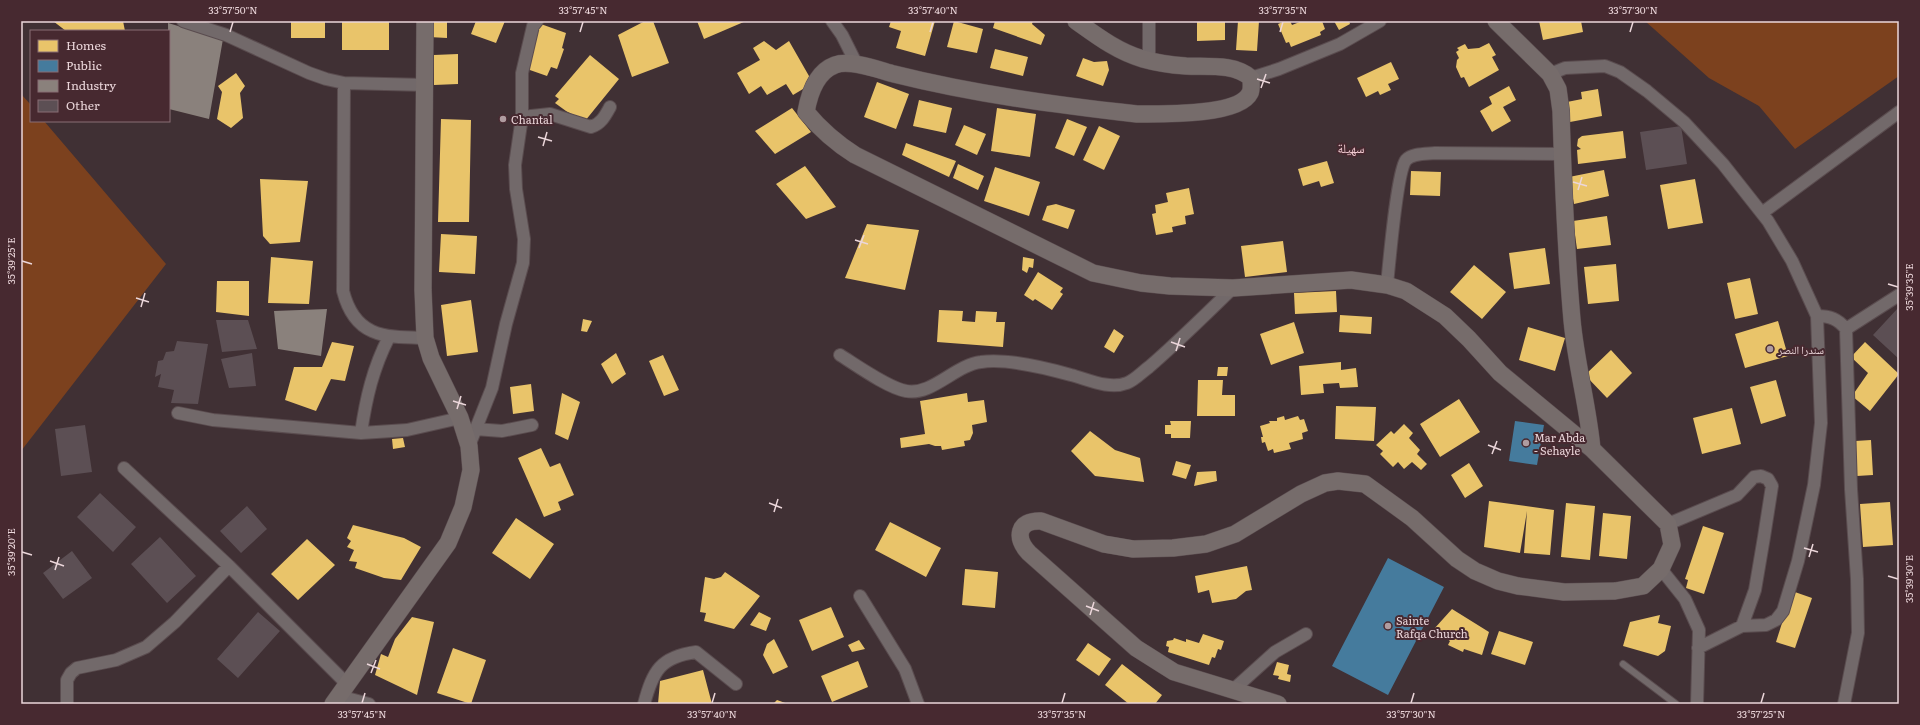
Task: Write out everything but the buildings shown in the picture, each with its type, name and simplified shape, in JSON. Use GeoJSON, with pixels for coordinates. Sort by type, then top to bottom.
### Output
{"type":"FeatureCollection","features":[{"type":"Feature","properties":{"kind":"street"},"geometry":{"type":"LineString","coordinates":[[183,21],[226,35],[309,73],[344,83],[426,85]]}},
{"type":"Feature","properties":{"kind":"street"},"geometry":{"type":"LineString","coordinates":[[340,695],[448,543],[463,507],[471,470],[469,446],[460,418],[431,358],[426,338],[423,290],[426,85],[425,21]]}},
{"type":"Feature","properties":{"kind":"street"},"geometry":{"type":"LineString","coordinates":[[469,446],[487,404],[492,388],[506,324],[523,264],[524,239],[517,196],[515,165],[522,117],[522,73],[533,26],[537,21]]}},
{"type":"Feature","properties":{"kind":"street"},"geometry":{"type":"LineString","coordinates":[[832,21],[842,35],[857,65]]}},
{"type":"Feature","properties":{"kind":"street"},"geometry":{"type":"LineString","coordinates":[[1076,21],[1125,53],[1149,60],[1184,66],[1228,68],[1246,73],[1251,78],[1250,93],[1244,100],[1214,111],[1144,114],[964,90],[857,65],[836,64],[827,68],[810,94],[806,112],[821,130],[837,144],[855,155],[1093,273],[1141,283],[1170,286],[1233,288],[1351,280],[1387,285],[1406,291],[1445,316],[1469,339],[1500,373],[1592,449],[1668,524],[1672,545],[1661,569],[1654,578],[1643,586],[1615,591],[1564,592],[1518,586],[1498,581],[1475,570],[1457,559],[1412,518],[1365,484],[1352,482],[1338,481],[1326,483],[1301,494],[1235,534],[1206,544],[1173,548],[1133,549],[1104,544],[1041,520],[1032,520],[1022,528],[1020,541],[1029,553],[1136,648],[1174,672],[1200,681],[1234,689],[1278,704]]}},
{"type":"Feature","properties":{"kind":"street"},"geometry":{"type":"LineString","coordinates":[[1149,21],[1149,60]]}},
{"type":"Feature","properties":{"kind":"street"},"geometry":{"type":"LineString","coordinates":[[1251,78],[1279,69],[1340,44],[1380,21]]}},
{"type":"Feature","properties":{"kind":"street"},"geometry":{"type":"LineString","coordinates":[[1496,21],[1550,74],[1558,89],[1572,321],[1578,363],[1590,423],[1592,449]]}},
{"type":"Feature","properties":{"kind":"street"},"geometry":{"type":"LineString","coordinates":[[1550,74],[1565,68],[1605,66],[1620,72],[1647,91],[1684,122],[1723,164],[1762,213],[1792,261],[1817,316],[1821,423],[1814,485],[1798,561],[1783,611],[1776,620],[1766,625],[1742,626],[1698,648]]}},
{"type":"Feature","properties":{"kind":"street"},"geometry":{"type":"LineString","coordinates":[[344,83],[343,291],[346,305],[364,327],[389,337],[426,338]]}},
{"type":"Feature","properties":{"kind":"street"},"geometry":{"type":"LineString","coordinates":[[522,117],[550,114],[591,127],[597,126],[601,122],[610,107]]}},
{"type":"Feature","properties":{"kind":"street"},"geometry":{"type":"LineString","coordinates":[[1762,213],[1899,112]]}},
{"type":"Feature","properties":{"kind":"street"},"geometry":{"type":"LineString","coordinates":[[1387,285],[1398,187],[1402,166],[1407,159],[1415,155],[1435,153],[1562,154]]}},
{"type":"Feature","properties":{"kind":"street"},"geometry":{"type":"LineString","coordinates":[[840,355],[884,381],[905,391],[915,392],[925,389],[970,364],[993,361],[1043,368],[1114,386],[1127,383],[1146,369],[1174,345],[1233,288]]}},
{"type":"Feature","properties":{"kind":"street"},"geometry":{"type":"LineString","coordinates":[[1846,329],[1899,295]]}},
{"type":"Feature","properties":{"kind":"street"},"geometry":{"type":"LineString","coordinates":[[1817,316],[1832,318],[1840,321],[1846,329],[1851,489],[1858,579],[1858,633],[1844,704]]}},
{"type":"Feature","properties":{"kind":"street"},"geometry":{"type":"LineString","coordinates":[[361,432],[365,402],[371,380],[379,357],[389,337]]}},
{"type":"Feature","properties":{"kind":"street"},"geometry":{"type":"LineString","coordinates":[[178,413],[213,420],[361,432],[408,430],[460,418]]}},
{"type":"Feature","properties":{"kind":"street"},"geometry":{"type":"LineString","coordinates":[[475,429],[502,431],[532,425]]}},
{"type":"Feature","properties":{"kind":"street"},"geometry":{"type":"LineString","coordinates":[[124,468],[229,566],[340,695],[369,704]]}},
{"type":"Feature","properties":{"kind":"street"},"geometry":{"type":"LineString","coordinates":[[1668,524],[1737,495],[1754,477],[1761,476],[1768,479],[1772,486],[1755,590],[1742,626]]}},
{"type":"Feature","properties":{"kind":"street"},"geometry":{"type":"LineString","coordinates":[[67,704],[67,680],[71,673],[77,668],[116,660],[146,647],[175,622],[229,566]]}},
{"type":"Feature","properties":{"kind":"street"},"geometry":{"type":"LineString","coordinates":[[1661,569],[1685,599],[1699,630],[1697,704]]}},
{"type":"Feature","properties":{"kind":"street"},"geometry":{"type":"LineString","coordinates":[[860,596],[905,668],[918,704]]}},
{"type":"Feature","properties":{"kind":"street"},"geometry":{"type":"LineString","coordinates":[[1234,689],[1275,652],[1306,634]]}},
{"type":"Feature","properties":{"kind":"street"},"geometry":{"type":"LineString","coordinates":[[644,704],[650,681],[658,668],[667,660],[682,654],[696,652],[736,684]]}},
{"type":"Feature","properties":{"kind":"street"},"geometry":{"type":"LineString","coordinates":[[1835,704],[1848,682]]}},
{"type":"Feature","properties":{"kind":"lane"},"geometry":{"type":"LineString","coordinates":[[1623,664],[1676,704]]}},
{"type":"Feature","properties":{"kind":"shaded area"},"geometry":{"type":"Polygon","coordinates":[[[1645,21],[1899,21],[1899,76],[1795,149],[1759,106],[1709,78],[1645,21]]]}},
{"type":"Feature","properties":{"kind":"shaded area"},"geometry":{"type":"Polygon","coordinates":[[[21,94],[30,104],[30,122],[45,122],[166,264],[21,451],[21,94]]]}},
{"type":"Feature","properties":{"kind":"place","name":"Chantal"},"geometry":{"type":"Point","coordinates":[503,119]}},
{"type":"Feature","properties":{"kind":"place","name":"سندرا النصر"},"geometry":{"type":"Point","coordinates":[1770,349]}},
{"type":"Feature","properties":{"kind":"place","name":"Mar Abda - Sehayle"},"geometry":{"type":"Point","coordinates":[1526,443]}},
{"type":"Feature","properties":{"kind":"place","name":"Sainte Rafqa Church"},"geometry":{"type":"Point","coordinates":[1388,626]}},
{"type":"Feature","properties":{"kind":"district","name":"سهيلة"},"geometry":{"type":"Point","coordinates":[1351,147]}}]}
